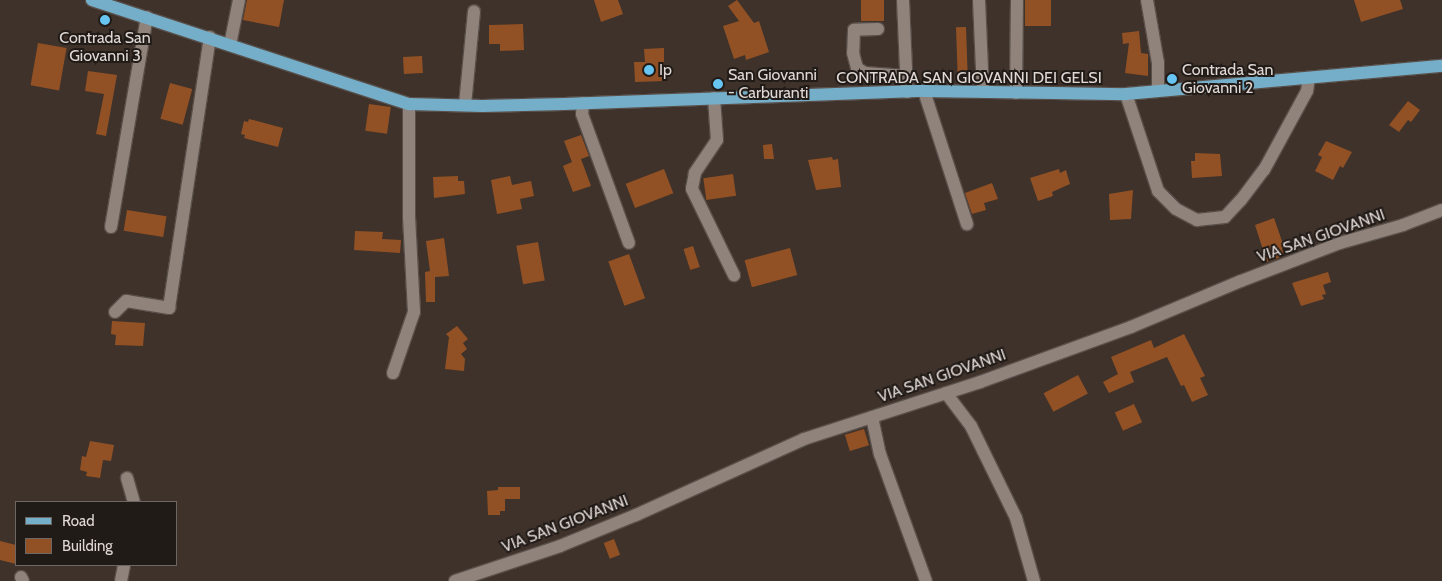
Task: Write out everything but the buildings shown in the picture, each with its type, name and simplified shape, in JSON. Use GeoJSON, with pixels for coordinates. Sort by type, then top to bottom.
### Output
{"type":"FeatureCollection","features":[{"type":"Feature","properties":{"kind":"main road","name":"CONTRADA SAN GIOVANNI DEI GELSI"},"geometry":{"type":"LineString","coordinates":[[92,0],[409,104],[583,103],[907,92],[1126,94],[1442,66]]}},
{"type":"Feature","properties":{"kind":"street"},"geometry":{"type":"LineString","coordinates":[[230,45],[239,0]]}},
{"type":"Feature","properties":{"kind":"street"},"geometry":{"type":"LineString","coordinates":[[903,0],[907,92]]}},
{"type":"Feature","properties":{"kind":"street"},"geometry":{"type":"LineString","coordinates":[[979,0],[983,92]]}},
{"type":"Feature","properties":{"kind":"street"},"geometry":{"type":"LineString","coordinates":[[1016,94],[1017,0]]}},
{"type":"Feature","properties":{"kind":"street"},"geometry":{"type":"LineString","coordinates":[[1147,0],[1158,63],[1158,92]]}},
{"type":"Feature","properties":{"kind":"street"},"geometry":{"type":"LineString","coordinates":[[465,105],[474,11]]}},
{"type":"Feature","properties":{"kind":"street"},"geometry":{"type":"LineString","coordinates":[[112,228],[147,17]]}},
{"type":"Feature","properties":{"kind":"street"},"geometry":{"type":"LineString","coordinates":[[878,29],[854,30],[853,53],[857,68],[865,72],[906,76]]}},
{"type":"Feature","properties":{"kind":"street"},"geometry":{"type":"LineString","coordinates":[[115,312],[126,301],[169,308],[210,38]]}},
{"type":"Feature","properties":{"kind":"street"},"geometry":{"type":"LineString","coordinates":[[1126,94],[1158,191],[1176,209],[1197,220],[1225,217],[1241,200],[1264,170],[1307,91],[1309,79]]}},
{"type":"Feature","properties":{"kind":"street"},"geometry":{"type":"LineString","coordinates":[[924,92],[967,224]]}},
{"type":"Feature","properties":{"kind":"street"},"geometry":{"type":"LineString","coordinates":[[714,98],[717,140],[695,173],[692,189],[734,275]]}},
{"type":"Feature","properties":{"kind":"street"},"geometry":{"type":"LineString","coordinates":[[583,103],[582,114],[629,243]]}},
{"type":"Feature","properties":{"kind":"street"},"geometry":{"type":"LineString","coordinates":[[393,373],[414,312],[408,217],[409,104]]}},
{"type":"Feature","properties":{"kind":"street","name":"VIA SAN GIOVANNI"},"geometry":{"type":"LineString","coordinates":[[455,581],[470,579],[560,546],[645,511],[804,439],[946,393],[1131,327],[1241,281],[1340,243],[1403,225],[1442,210]]}},
{"type":"Feature","properties":{"kind":"street"},"geometry":{"type":"LineString","coordinates":[[946,393],[970,426],[1016,518],[1034,581]]}},
{"type":"Feature","properties":{"kind":"street"},"geometry":{"type":"LineString","coordinates":[[872,417],[880,454],[926,581]]}},
{"type":"Feature","properties":{"kind":"street"},"geometry":{"type":"LineString","coordinates":[[127,478],[134,501]]}},
{"type":"Feature","properties":{"kind":"street"},"geometry":{"type":"LineString","coordinates":[[122,581],[124,566]]}},
{"type":"Feature","properties":{"kind":"place","name":"Contrada San Giovanni 3"},"geometry":{"type":"Point","coordinates":[105,20]}},
{"type":"Feature","properties":{"kind":"place","name":"Ip"},"geometry":{"type":"Point","coordinates":[649,70]}},
{"type":"Feature","properties":{"kind":"place","name":"Contrada San Giovanni 2"},"geometry":{"type":"Point","coordinates":[1172,79]}},
{"type":"Feature","properties":{"kind":"place","name":"San Giovanni - Carburanti"},"geometry":{"type":"Point","coordinates":[718,84]}}]}
